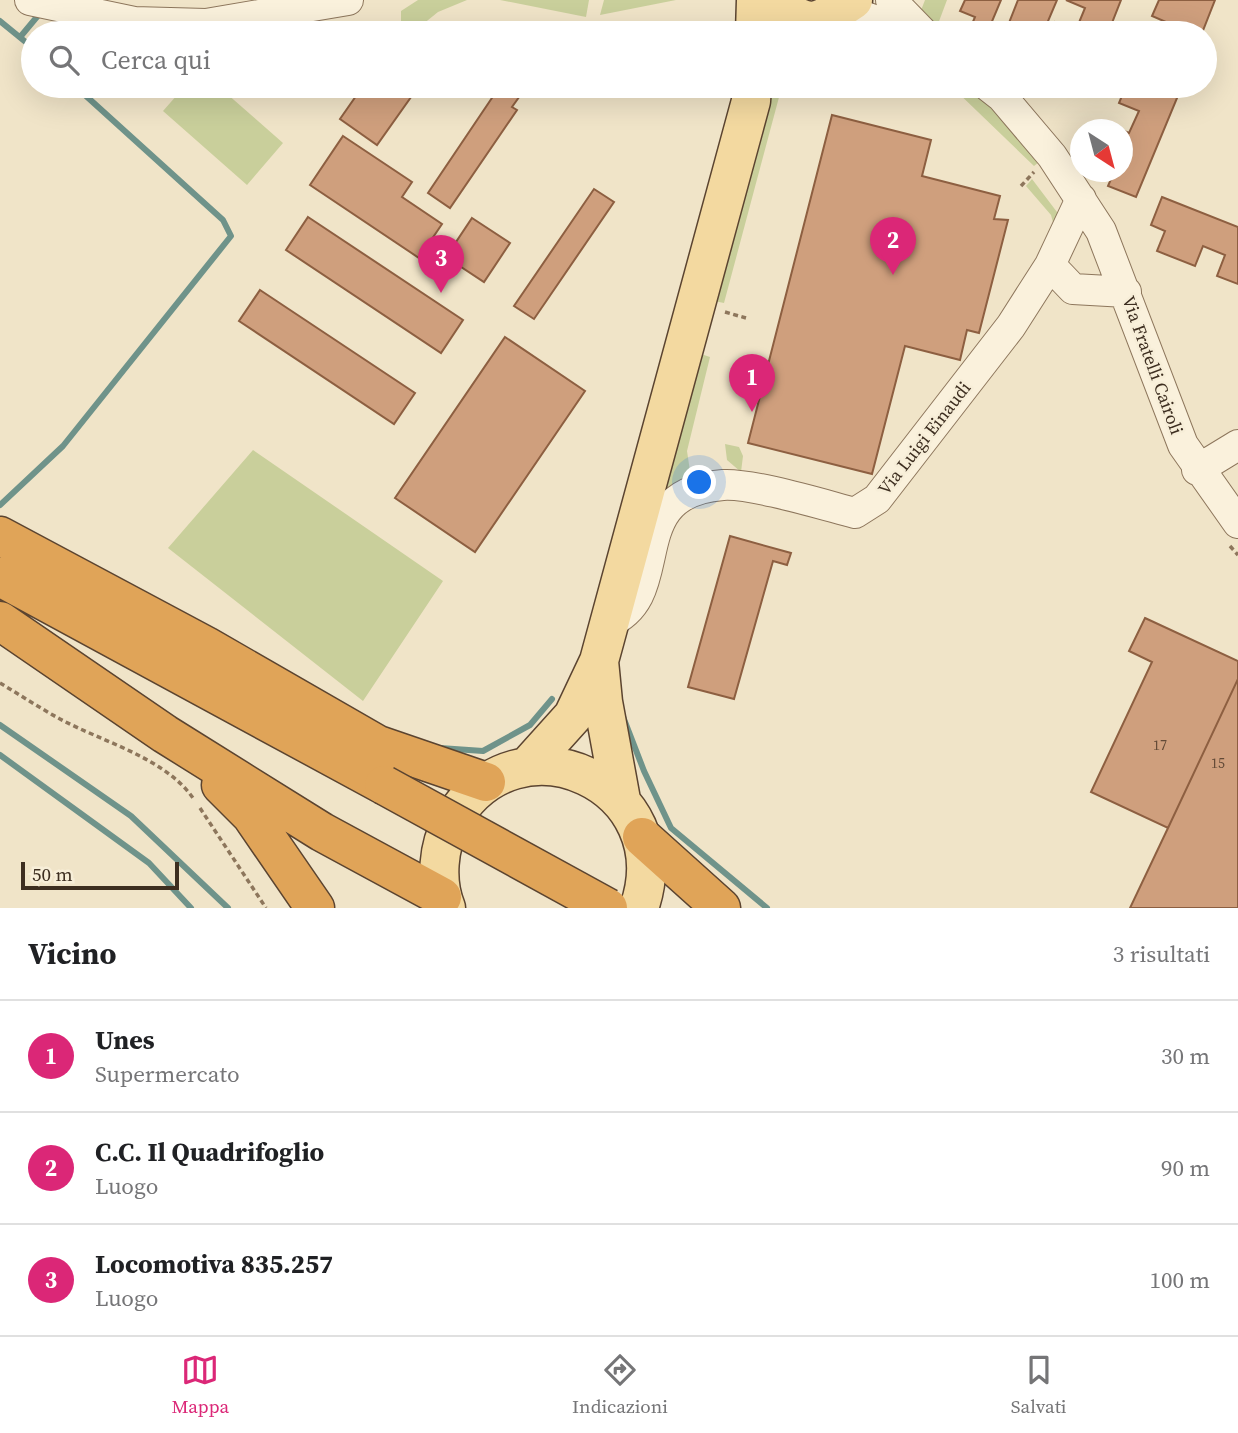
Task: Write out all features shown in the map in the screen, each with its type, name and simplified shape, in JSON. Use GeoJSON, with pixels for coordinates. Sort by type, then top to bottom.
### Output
{"type":"FeatureCollection","features":[{"type":"Feature","properties":{"kind":"highway"},"geometry":{"type":"LineString","coordinates":[[0,536],[206,646],[379,745],[486,782]]}},
{"type":"Feature","properties":{"kind":"highway"},"geometry":{"type":"LineString","coordinates":[[0,577],[608,908]]}},
{"type":"Feature","properties":{"kind":"highway"},"geometry":{"type":"LineString","coordinates":[[0,621],[165,734],[444,905]]}},
{"type":"Feature","properties":{"kind":"highway"},"geometry":{"type":"LineString","coordinates":[[165,734],[205,768],[251,815],[315,908]]}},
{"type":"Feature","properties":{"kind":"highway"},"geometry":{"type":"LineString","coordinates":[[642,837],[721,908]]}},
{"type":"Feature","properties":{"kind":"main road"},"geometry":{"type":"LineString","coordinates":[[755,21],[756,0]]}},
{"type":"Feature","properties":{"kind":"main road"},"geometry":{"type":"LineString","coordinates":[[769,0],[803,21],[826,18]]}},
{"type":"Feature","properties":{"kind":"main road"},"geometry":{"type":"LineString","coordinates":[[528,766],[573,716],[599,661],[753,98]]}},
{"type":"Feature","properties":{"kind":"main road"},"geometry":{"type":"LineString","coordinates":[[599,661],[603,702],[621,800]]}},
{"type":"Feature","properties":{"kind":"main road"},"geometry":{"type":"LineString","coordinates":[[444,905],[439,864],[446,832],[462,804],[486,782],[506,772],[528,766],[569,769],[606,786],[621,800],[642,837],[647,863],[645,891],[639,908]]}},
{"type":"Feature","properties":{"kind":"street"},"geometry":{"type":"LineString","coordinates":[[30,0],[129,21]]}},
{"type":"Feature","properties":{"kind":"street"},"geometry":{"type":"LineString","coordinates":[[224,21],[348,0]]}},
{"type":"Feature","properties":{"kind":"street"},"geometry":{"type":"LineString","coordinates":[[891,0],[911,21]]}},
{"type":"Feature","properties":{"kind":"street"},"geometry":{"type":"LineString","coordinates":[[826,18],[863,16],[877,21]]}},
{"type":"Feature","properties":{"kind":"street"},"geometry":{"type":"LineString","coordinates":[[1003,98],[1052,156],[1082,199],[1050,265],[1011,326]]}},
{"type":"Feature","properties":{"kind":"street","name":"Via Fratelli Cairoli"},"geometry":{"type":"LineString","coordinates":[[1082,199],[1101,231],[1126,292],[1170,415],[1197,470],[1238,523]]}},
{"type":"Feature","properties":{"kind":"street"},"geometry":{"type":"LineString","coordinates":[[1050,265],[1073,289]]}},
{"type":"Feature","properties":{"kind":"street"},"geometry":{"type":"LineString","coordinates":[[1011,326],[1073,289],[1126,292]]}},
{"type":"Feature","properties":{"kind":"street","name":"Via Luigi Einaudi"},"geometry":{"type":"LineString","coordinates":[[608,623],[625,616],[636,601],[659,523],[671,502],[690,491],[726,485],[855,513],[877,499],[1011,326]]}},
{"type":"Feature","properties":{"kind":"street"},"geometry":{"type":"LineString","coordinates":[[1197,470],[1238,445]]}},
{"type":"Feature","properties":{"kind":"path"},"geometry":{"type":"LineString","coordinates":[[0,684],[184,785],[266,908]]}},
{"type":"Feature","properties":{"kind":"green space"},"geometry":{"type":"Polygon","coordinates":[[[418,0],[467,0],[438,12],[427,21],[401,21],[401,11],[418,0]]]}},
{"type":"Feature","properties":{"kind":"green space"},"geometry":{"type":"Polygon","coordinates":[[[500,0],[589,0],[586,17],[500,0]]]}},
{"type":"Feature","properties":{"kind":"green space"},"geometry":{"type":"Polygon","coordinates":[[[604,0],[676,0],[600,15],[604,0]]]}},
{"type":"Feature","properties":{"kind":"green space"},"geometry":{"type":"Polygon","coordinates":[[[925,0],[947,0],[939,21],[933,21],[920,13],[925,0]]]}},
{"type":"Feature","properties":{"kind":"green space"},"geometry":{"type":"Polygon","coordinates":[[[174,98],[232,98],[283,143],[247,185],[163,111],[174,98]]]}},
{"type":"Feature","properties":{"kind":"green space"},"geometry":{"type":"Polygon","coordinates":[[[771,98],[779,98],[724,303],[714,301],[771,98]]]}},
{"type":"Feature","properties":{"kind":"green space"},"geometry":{"type":"Polygon","coordinates":[[[963,98],[978,98],[987,104],[1039,162],[1034,166],[963,98]]]}},
{"type":"Feature","properties":{"kind":"green space"},"geometry":{"type":"Polygon","coordinates":[[[1032,179],[1063,220],[1054,226],[1051,215],[1026,186],[1032,179]]]}},
{"type":"Feature","properties":{"kind":"green space"},"geometry":{"type":"Polygon","coordinates":[[[698,353],[710,357],[687,451],[690,471],[706,468],[709,481],[679,485],[664,492],[698,353]]]}},
{"type":"Feature","properties":{"kind":"green space"},"geometry":{"type":"Polygon","coordinates":[[[725,444],[739,447],[743,456],[741,472],[727,460],[725,444]]]}},
{"type":"Feature","properties":{"kind":"green space"},"geometry":{"type":"Polygon","coordinates":[[[253,450],[443,581],[363,701],[168,548],[253,450]]]}},
{"type":"Feature","properties":{"kind":"building"},"geometry":{"type":"Polygon","coordinates":[[[965,0],[1001,0],[992,21],[973,21],[975,17],[960,11],[965,0]]]}},
{"type":"Feature","properties":{"kind":"building"},"geometry":{"type":"Polygon","coordinates":[[[1018,0],[1057,0],[1048,21],[1010,21],[1018,0]]]}},
{"type":"Feature","properties":{"kind":"building"},"geometry":{"type":"Polygon","coordinates":[[[1066,0],[1121,0],[1113,21],[1080,21],[1085,8],[1066,0]]]}},
{"type":"Feature","properties":{"kind":"building"},"geometry":{"type":"Polygon","coordinates":[[[1159,0],[1215,0],[1207,21],[1164,21],[1152,16],[1159,0]]]}},
{"type":"Feature","properties":{"kind":"building"},"geometry":{"type":"Polygon","coordinates":[[[355,98],[410,98],[377,145],[340,119],[355,98]]]}},
{"type":"Feature","properties":{"kind":"building"},"geometry":{"type":"Polygon","coordinates":[[[492,98],[518,98],[512,107],[517,110],[450,208],[428,193],[492,98]]]}},
{"type":"Feature","properties":{"kind":"building"},"geometry":{"type":"Polygon","coordinates":[[[1121,98],[1177,98],[1136,197],[1108,186],[1110,182],[1133,182],[1133,124],[1139,111],[1119,103],[1121,98]]]}},
{"type":"Feature","properties":{"kind":"building"},"geometry":{"type":"Polygon","coordinates":[[[832,115],[931,140],[922,176],[1000,196],[994,219],[1008,220],[979,333],[967,330],[960,360],[905,346],[872,474],[748,443],[832,115]]]}},
{"type":"Feature","properties":{"kind":"building"},"geometry":{"type":"Polygon","coordinates":[[[343,136],[412,182],[402,197],[442,224],[419,258],[310,185],[343,136]]]}},
{"type":"Feature","properties":{"kind":"building"},"geometry":{"type":"Polygon","coordinates":[[[594,189],[614,202],[534,319],[514,306],[594,189]]]}},
{"type":"Feature","properties":{"kind":"building"},"geometry":{"type":"Polygon","coordinates":[[[1162,197],[1238,227],[1238,284],[1217,276],[1225,255],[1203,246],[1195,266],[1157,251],[1165,231],[1151,225],[1162,197]]]}},
{"type":"Feature","properties":{"kind":"building"},"geometry":{"type":"Polygon","coordinates":[[[308,217],[463,320],[441,353],[286,250],[308,217]]]}},
{"type":"Feature","properties":{"kind":"building"},"geometry":{"type":"Polygon","coordinates":[[[472,218],[510,243],[484,282],[446,257],[472,218]]]}},
{"type":"Feature","properties":{"kind":"building"},"geometry":{"type":"Polygon","coordinates":[[[260,290],[415,393],[394,424],[239,321],[260,290]]]}},
{"type":"Feature","properties":{"kind":"building"},"geometry":{"type":"Polygon","coordinates":[[[505,337],[585,391],[475,552],[395,498],[505,337]]]}},
{"type":"Feature","properties":{"kind":"building"},"geometry":{"type":"Polygon","coordinates":[[[730,536],[791,553],[787,565],[773,561],[734,699],[688,687],[730,536]]]}},
{"type":"Feature","properties":{"kind":"building"},"geometry":{"type":"Polygon","coordinates":[[[1145,618],[1238,661],[1238,679],[1168,828],[1091,792],[1152,662],[1129,651],[1145,618]]]}},
{"type":"Feature","properties":{"kind":"building"},"geometry":{"type":"Polygon","coordinates":[[[1238,679],[1238,908],[1130,908],[1168,828],[1238,679]]]}},
{"type":"Feature","properties":{"kind":"waterway"},"geometry":{"type":"LineString","coordinates":[[34,21],[41,12]]}},
{"type":"Feature","properties":{"kind":"waterway"},"geometry":{"type":"LineString","coordinates":[[0,21],[21,38]]}},
{"type":"Feature","properties":{"kind":"waterway"},"geometry":{"type":"LineString","coordinates":[[0,505],[63,446],[231,236],[223,220],[88,98]]}},
{"type":"Feature","properties":{"kind":"waterway"},"geometry":{"type":"LineString","coordinates":[[440,748],[483,751],[530,725],[552,699]]}},
{"type":"Feature","properties":{"kind":"waterway"},"geometry":{"type":"LineString","coordinates":[[622,714],[644,771],[671,828],[767,908]]}},
{"type":"Feature","properties":{"kind":"waterway"},"geometry":{"type":"LineString","coordinates":[[0,725],[131,816],[228,908]]}},
{"type":"Feature","properties":{"kind":"waterway"},"geometry":{"type":"LineString","coordinates":[[0,755],[149,863],[191,908]]}},
{"type":"Feature","properties":{"kind":"place","name":"C.C. Il Quadrifoglio"},"geometry":{"type":"Point","coordinates":[893,275]}},
{"type":"Feature","properties":{"kind":"place","name":"Locomotiva 835.257"},"geometry":{"type":"Point","coordinates":[441,293]}},
{"type":"Feature","properties":{"kind":"place","name":"Unes"},"geometry":{"type":"Point","coordinates":[752,412]}}]}
